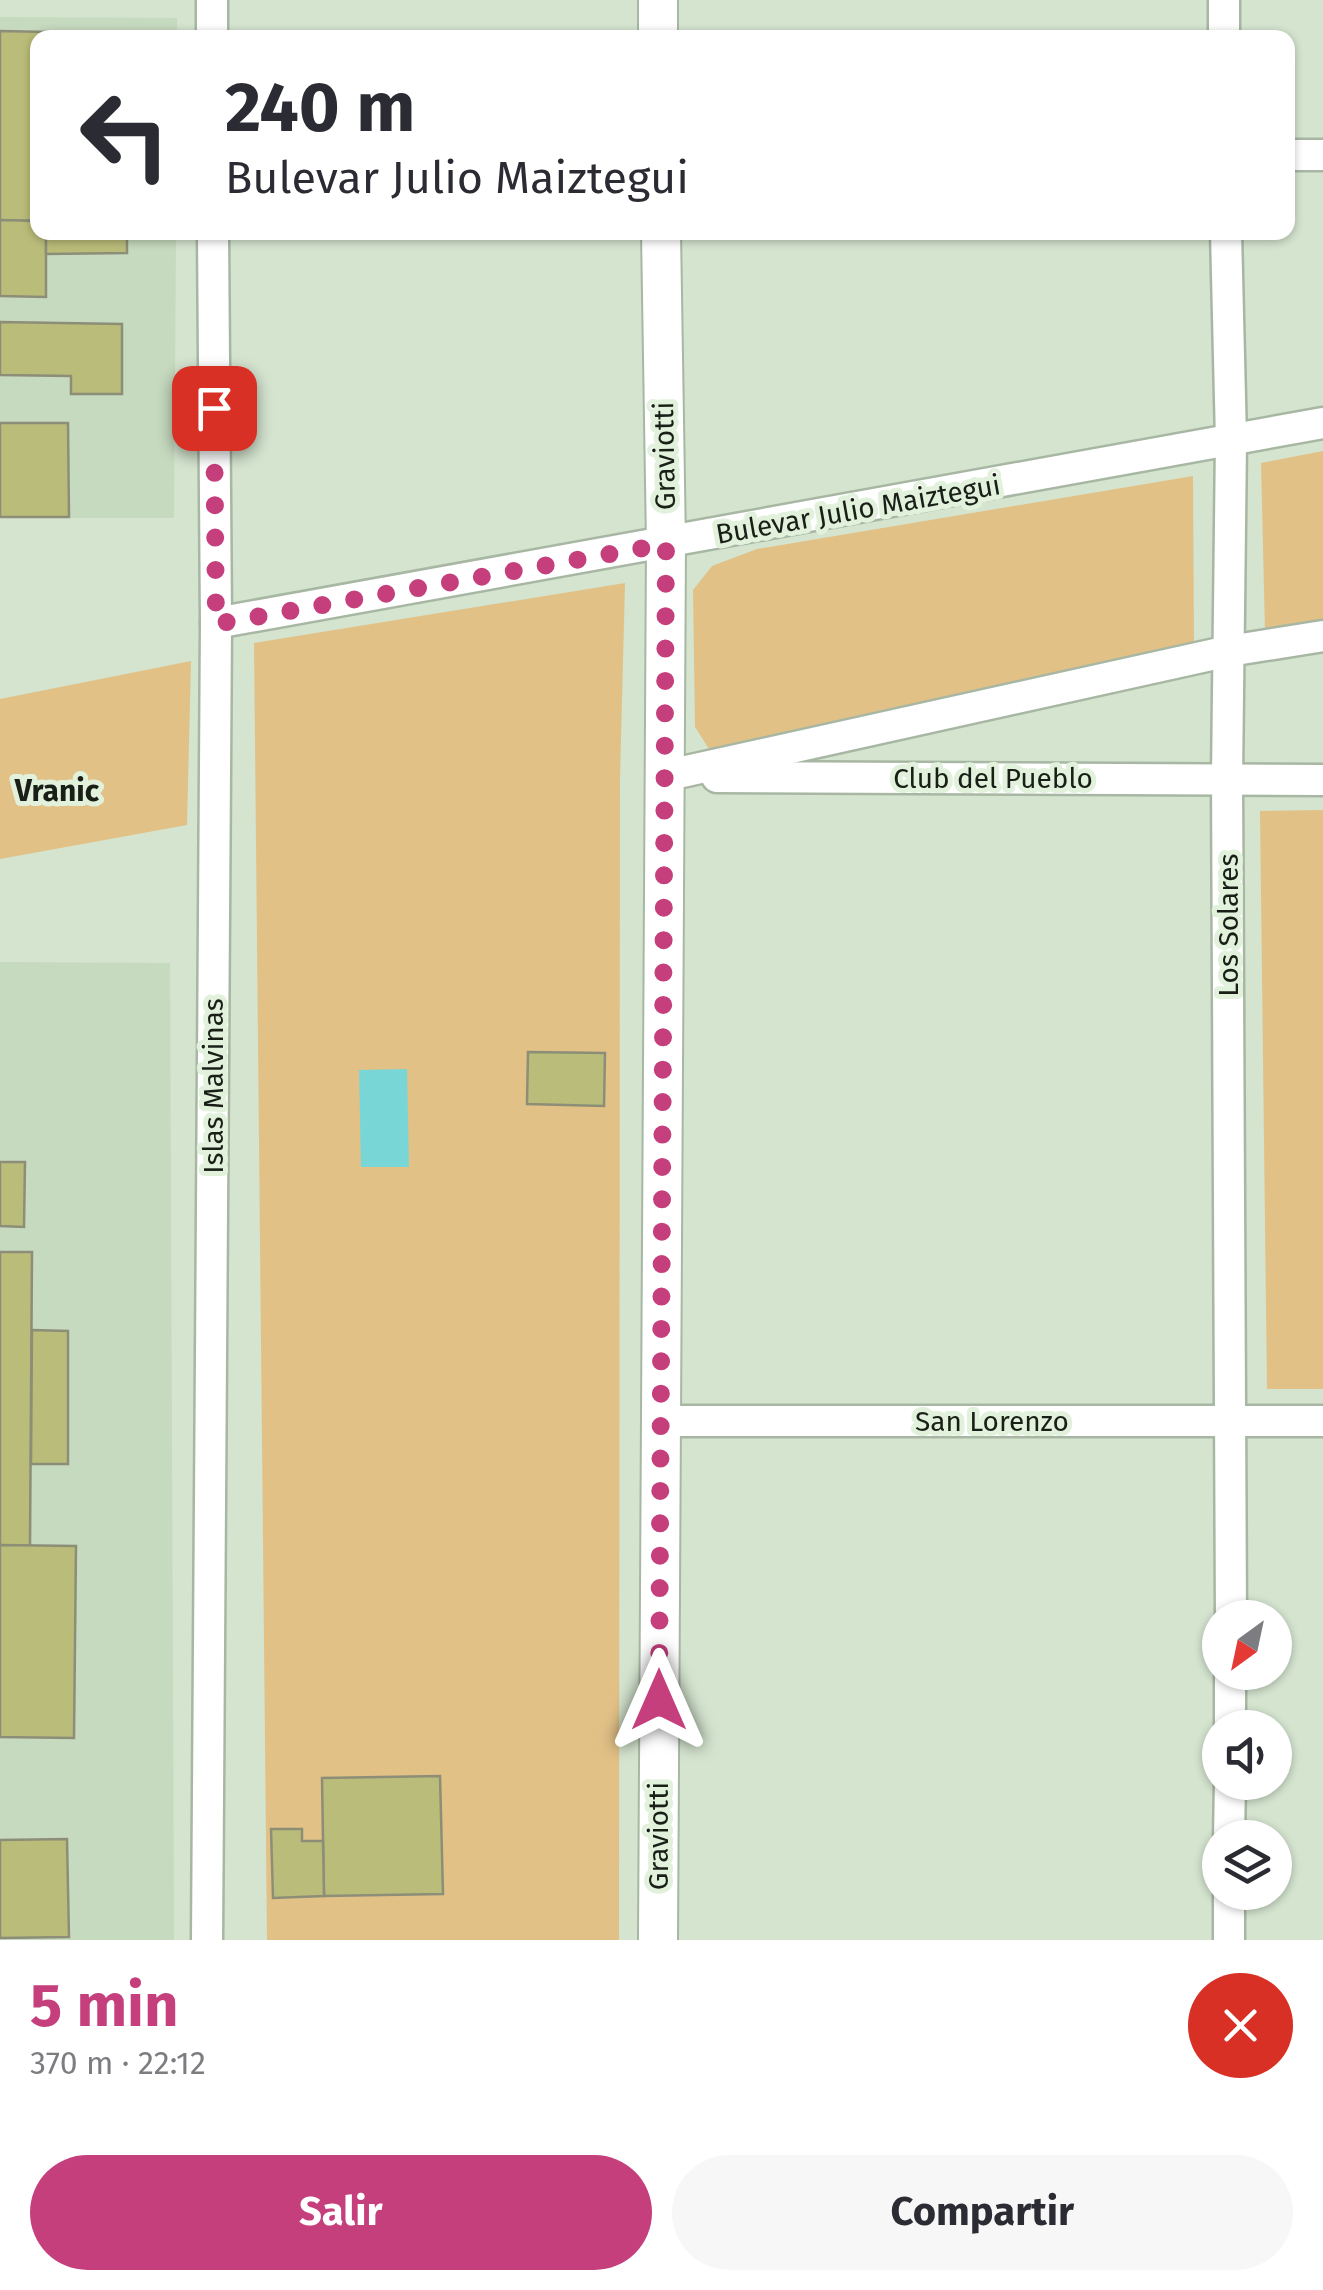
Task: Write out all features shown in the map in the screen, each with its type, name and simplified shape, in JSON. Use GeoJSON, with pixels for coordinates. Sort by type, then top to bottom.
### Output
{"type":"FeatureCollection","features":[{"type":"Feature","properties":{"kind":"street"},"geometry":{"type":"LineString","coordinates":[[212,0],[212,30]]}},
{"type":"Feature","properties":{"kind":"street"},"geometry":{"type":"LineString","coordinates":[[658,0],[658,30]]}},
{"type":"Feature","properties":{"kind":"street"},"geometry":{"type":"LineString","coordinates":[[1224,0],[1224,30]]}},
{"type":"Feature","properties":{"kind":"street"},"geometry":{"type":"LineString","coordinates":[[1295,155],[1323,154]]}},
{"type":"Feature","properties":{"kind":"street","name":"Islas Malvinas"},"geometry":{"type":"LineString","coordinates":[[208,1940],[216,624],[212,240]]}},
{"type":"Feature","properties":{"kind":"street","name":"Graviotti"},"geometry":{"type":"LineString","coordinates":[[658,1940],[666,544],[661,240]]}},
{"type":"Feature","properties":{"kind":"street","name":"Los Solares"},"geometry":{"type":"LineString","coordinates":[[1226,240],[1231,440],[1227,779],[1230,1600]]}},
{"type":"Feature","properties":{"kind":"street","name":"Bulevar Julio Maiztegui"},"geometry":{"type":"LineString","coordinates":[[216,624],[1323,424]]}},
{"type":"Feature","properties":{"kind":"street"},"geometry":{"type":"LineString","coordinates":[[664,776],[1229,651],[1323,636]]}},
{"type":"Feature","properties":{"kind":"street","name":"Club del Pueblo"},"geometry":{"type":"LineString","coordinates":[[664,776],[1323,780]]}},
{"type":"Feature","properties":{"kind":"street","name":"San Lorenzo"},"geometry":{"type":"LineString","coordinates":[[660,1421],[1323,1421]]}},
{"type":"Feature","properties":{"kind":"street"},"geometry":{"type":"LineString","coordinates":[[1229,1910],[1229,1940]]}},
{"type":"Feature","properties":{"kind":"shaded area"},"geometry":{"type":"Polygon","coordinates":[[[0,17],[177,18],[177,30],[30,30],[30,240],[176,240],[174,518],[0,518],[0,17]]]}},
{"type":"Feature","properties":{"kind":"shaded area"},"geometry":{"type":"Polygon","coordinates":[[[1323,451],[1323,623],[1265,632],[1261,463],[1323,451]]]}},
{"type":"Feature","properties":{"kind":"shaded area"},"geometry":{"type":"Polygon","coordinates":[[[1193,476],[1194,646],[731,750],[709,749],[695,727],[693,590],[712,566],[757,549],[1193,476]]]}},
{"type":"Feature","properties":{"kind":"shaded area"},"geometry":{"type":"Polygon","coordinates":[[[625,583],[620,779],[619,1940],[267,1940],[254,643],[625,583]]]}},
{"type":"Feature","properties":{"kind":"shaded area"},"geometry":{"type":"Polygon","coordinates":[[[191,661],[187,825],[0,859],[0,699],[191,661]]]}},
{"type":"Feature","properties":{"kind":"shaded area"},"geometry":{"type":"Polygon","coordinates":[[[1323,810],[1323,1389],[1267,1389],[1260,811],[1323,810]]]}},
{"type":"Feature","properties":{"kind":"shaded area"},"geometry":{"type":"Polygon","coordinates":[[[0,962],[170,963],[174,1940],[0,1940],[0,962]]]}},
{"type":"Feature","properties":{"kind":"water"},"geometry":{"type":"Polygon","coordinates":[[[407,1069],[409,1167],[361,1167],[359,1070],[407,1069]]]}},
{"type":"Feature","properties":{"kind":"building"},"geometry":{"type":"Polygon","coordinates":[[[0,31],[30,32],[30,221],[0,220],[0,31]]]}},
{"type":"Feature","properties":{"kind":"building"},"geometry":{"type":"Polygon","coordinates":[[[0,220],[30,221],[30,240],[46,240],[46,297],[0,296],[0,220]]]}},
{"type":"Feature","properties":{"kind":"building"},"geometry":{"type":"Polygon","coordinates":[[[46,240],[127,240],[127,253],[46,254],[46,240]]]}},
{"type":"Feature","properties":{"kind":"building"},"geometry":{"type":"Polygon","coordinates":[[[0,322],[122,324],[122,394],[71,394],[71,376],[0,375],[0,322]]]}},
{"type":"Feature","properties":{"kind":"building"},"geometry":{"type":"Polygon","coordinates":[[[0,423],[68,423],[69,517],[0,517],[0,423]]]}},
{"type":"Feature","properties":{"kind":"building"},"geometry":{"type":"Polygon","coordinates":[[[528,1052],[605,1053],[604,1106],[527,1104],[528,1052]]]}},
{"type":"Feature","properties":{"kind":"building"},"geometry":{"type":"Polygon","coordinates":[[[0,1162],[25,1162],[24,1227],[0,1226],[0,1162]]]}},
{"type":"Feature","properties":{"kind":"building"},"geometry":{"type":"Polygon","coordinates":[[[0,1252],[32,1252],[30,1546],[0,1545],[0,1252]]]}},
{"type":"Feature","properties":{"kind":"building"},"geometry":{"type":"Polygon","coordinates":[[[32,1330],[68,1331],[68,1464],[31,1464],[32,1330]]]}},
{"type":"Feature","properties":{"kind":"building"},"geometry":{"type":"Polygon","coordinates":[[[0,1545],[76,1546],[74,1738],[0,1737],[0,1545]]]}},
{"type":"Feature","properties":{"kind":"building"},"geometry":{"type":"Polygon","coordinates":[[[440,1776],[443,1894],[324,1896],[322,1778],[440,1776]]]}},
{"type":"Feature","properties":{"kind":"building"},"geometry":{"type":"Polygon","coordinates":[[[271,1829],[302,1829],[302,1841],[323,1841],[324,1896],[273,1898],[271,1829]]]}},
{"type":"Feature","properties":{"kind":"building"},"geometry":{"type":"Polygon","coordinates":[[[67,1839],[69,1937],[0,1938],[0,1840],[67,1839]]]}},
{"type":"Feature","properties":{"kind":"district","name":"Vranic"},"geometry":{"type":"Point","coordinates":[57,791]}},
{"type":"Feature","properties":{"kind":"route"},"geometry":{"type":"LineString","coordinates":[[214,408],[216,624],[666,544],[659,1700]]}}]}
